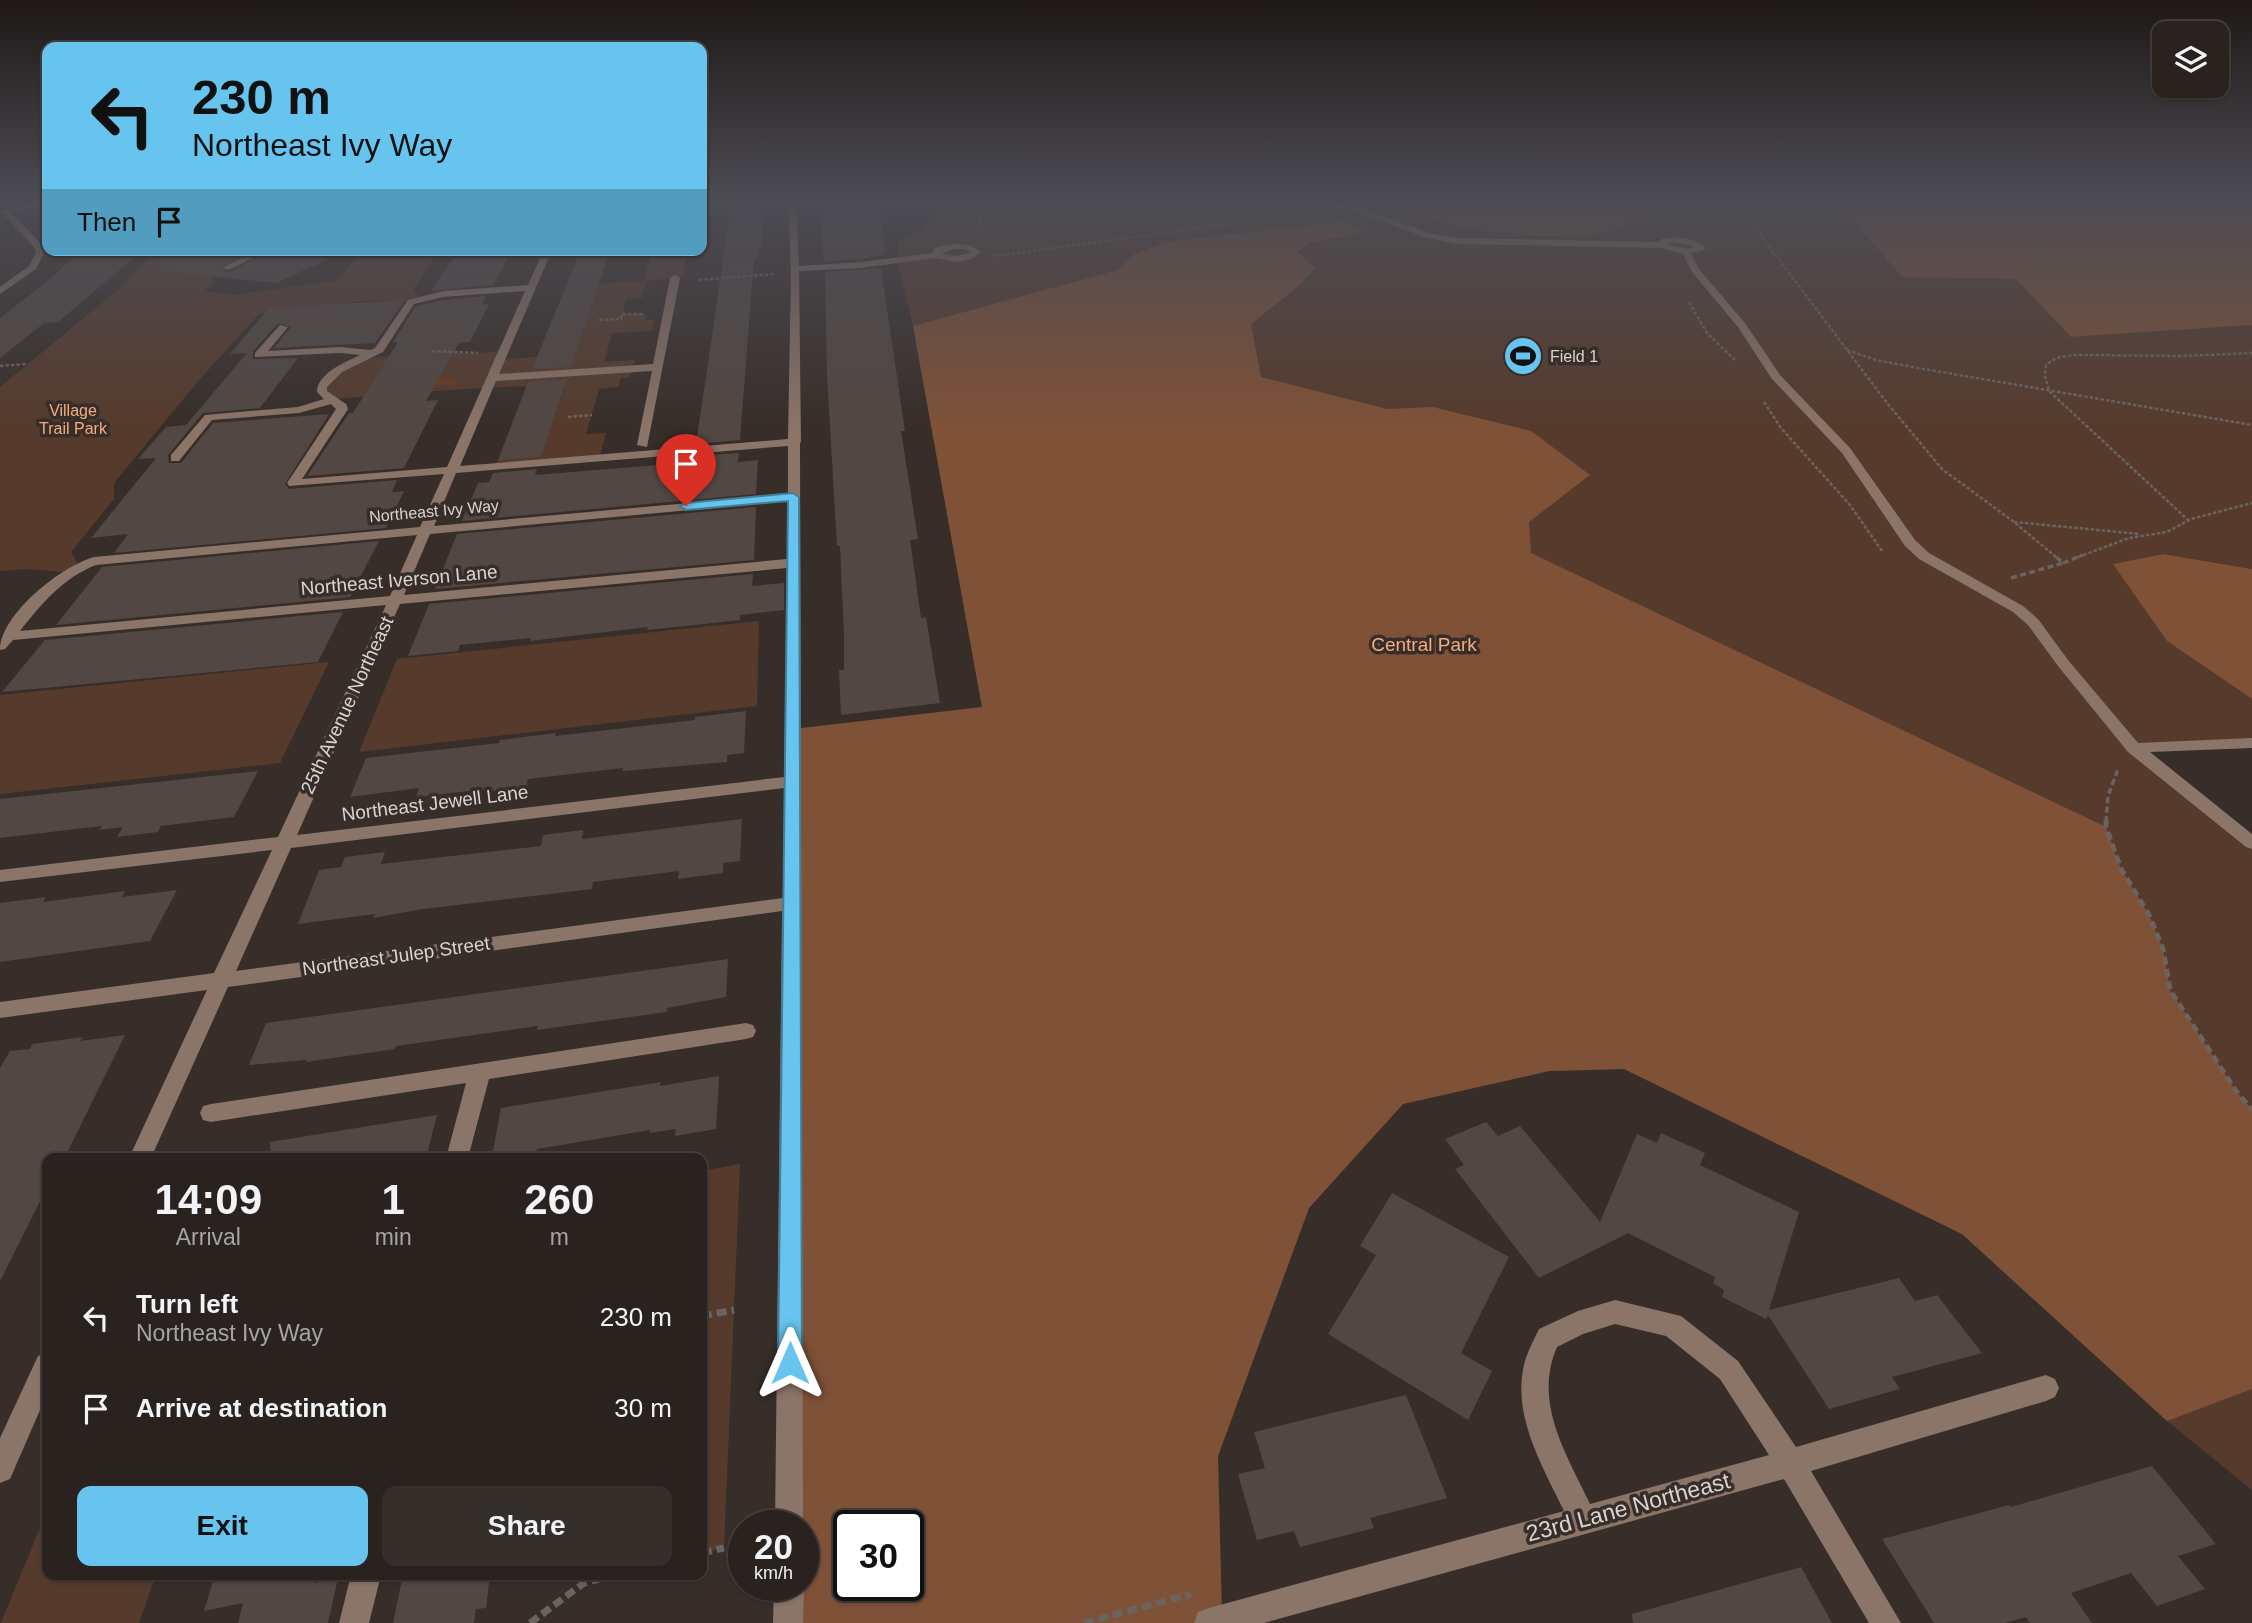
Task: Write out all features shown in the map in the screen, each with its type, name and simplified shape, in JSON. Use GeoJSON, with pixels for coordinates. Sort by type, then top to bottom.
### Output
{"type":"FeatureCollection","features":[{"type":"Feature","properties":{"kind":"street"},"geometry":{"type":"LineString","coordinates":[[0,291],[21,276]]}},
{"type":"Feature","properties":{"kind":"street","name":"25th Avenue Northeast"},"geometry":{"type":"LineString","coordinates":[[143,1153],[395,600],[536,276]]}},
{"type":"Feature","properties":{"kind":"street"},"geometry":{"type":"LineString","coordinates":[[789,1510],[795,276]]}},
{"type":"Feature","properties":{"kind":"street"},"geometry":{"type":"LineString","coordinates":[[1700,276],[1742,325],[1776,377],[1846,451],[1910,543],[1938,565],[1999,596],[2033,622],[2063,663],[2134,748],[2249,837]]}},
{"type":"Feature","properties":{"kind":"street"},"geometry":{"type":"LineString","coordinates":[[643,445],[675,278]]}},
{"type":"Feature","properties":{"kind":"street"},"geometry":{"type":"LineString","coordinates":[[531,288],[420,298],[408,305],[379,350],[338,370],[321,386],[323,392],[342,406],[342,409],[293,483],[794,442]]}},
{"type":"Feature","properties":{"kind":"street"},"geometry":{"type":"LineString","coordinates":[[282,327],[259,355],[340,350],[373,354]]}},
{"type":"Feature","properties":{"kind":"street"},"geometry":{"type":"LineString","coordinates":[[492,378],[658,367]]}},
{"type":"Feature","properties":{"kind":"street"},"geometry":{"type":"LineString","coordinates":[[176,458],[209,417],[299,410],[331,400]]}},
{"type":"Feature","properties":{"kind":"street","name":"Northeast Ivy Way"},"geometry":{"type":"LineString","coordinates":[[4,641],[52,583],[79,565],[114,558],[793,497]]}},
{"type":"Feature","properties":{"kind":"street","name":"Northeast Iverson Lane"},"geometry":{"type":"LineString","coordinates":[[4,641],[395,600],[793,563]]}},
{"type":"Feature","properties":{"kind":"street"},"geometry":{"type":"LineString","coordinates":[[2134,748],[2252,743]]}},
{"type":"Feature","properties":{"kind":"street","name":"Northeast Jewell Lane"},"geometry":{"type":"LineString","coordinates":[[0,876],[792,782]]}},
{"type":"Feature","properties":{"kind":"street","name":"Northeast Julep Street"},"geometry":{"type":"LineString","coordinates":[[0,1010],[792,903]]}},
{"type":"Feature","properties":{"kind":"street"},"geometry":{"type":"LineString","coordinates":[[211,1113],[746,1031]]}},
{"type":"Feature","properties":{"kind":"street"},"geometry":{"type":"LineString","coordinates":[[458,1153],[480,1072]]}},
{"type":"Feature","properties":{"kind":"street"},"geometry":{"type":"LineString","coordinates":[[1583,1520],[1549,1449],[1535,1408],[1535,1371],[1548,1338],[1590,1319],[1615,1312],[1672,1325],[1729,1370],[1790,1463],[1886,1623]]}},
{"type":"Feature","properties":{"kind":"street"},"geometry":{"type":"LineString","coordinates":[[0,1469],[42,1376]]}},
{"type":"Feature","properties":{"kind":"street","name":"23rd Lane Northeast"},"geometry":{"type":"LineString","coordinates":[[1209,1623],[1790,1463],[2046,1388]]}},
{"type":"Feature","properties":{"kind":"street"},"geometry":{"type":"LineString","coordinates":[[354,1623],[365,1580]]}},
{"type":"Feature","properties":{"kind":"street"},"geometry":{"type":"LineString","coordinates":[[788,1623],[789,1601]]}},
{"type":"Feature","properties":{"kind":"path"},"geometry":{"type":"LineString","coordinates":[[696,281],[744,276]]}},
{"type":"Feature","properties":{"kind":"path"},"geometry":{"type":"LineString","coordinates":[[1791,276],[1846,350],[1942,469],[2014,522],[2063,563]]}},
{"type":"Feature","properties":{"kind":"path"},"geometry":{"type":"LineString","coordinates":[[599,320],[621,319]]}},
{"type":"Feature","properties":{"kind":"path"},"geometry":{"type":"LineString","coordinates":[[1846,350],[1876,360],[2252,425]]}},
{"type":"Feature","properties":{"kind":"path"},"geometry":{"type":"LineString","coordinates":[[432,351],[479,353]]}},
{"type":"Feature","properties":{"kind":"path"},"geometry":{"type":"LineString","coordinates":[[2189,521],[2049,391],[2045,376],[2046,365],[2056,359],[2073,355],[2183,356],[2252,353]]}},
{"type":"Feature","properties":{"kind":"path"},"geometry":{"type":"LineString","coordinates":[[0,366],[27,364]]}},
{"type":"Feature","properties":{"kind":"path"},"geometry":{"type":"LineString","coordinates":[[568,417],[592,415]]}},
{"type":"Feature","properties":{"kind":"path"},"geometry":{"type":"LineString","coordinates":[[2004,580],[2063,563],[2129,538],[2167,532],[2189,521],[2252,503]]}},
{"type":"Feature","properties":{"kind":"path"},"geometry":{"type":"LineString","coordinates":[[2014,522],[2148,535]]}},
{"type":"Feature","properties":{"kind":"path"},"geometry":{"type":"LineString","coordinates":[[2119,768],[2108,796],[2106,827],[2120,869],[2149,915],[2163,949],[2170,990],[2236,1091],[2252,1110]]}},
{"type":"Feature","properties":{"kind":"path"},"geometry":{"type":"LineString","coordinates":[[707,1315],[734,1310]]}},
{"type":"Feature","properties":{"kind":"path"},"geometry":{"type":"LineString","coordinates":[[707,1552],[724,1548]]}},
{"type":"Feature","properties":{"kind":"path"},"geometry":{"type":"LineString","coordinates":[[530,1623],[584,1583],[596,1580]]}},
{"type":"Feature","properties":{"kind":"green space","name":"Village Trail Park"},"geometry":{"type":"Polygon","coordinates":[[[132,276],[213,276],[213,286],[203,291],[234,295],[338,280],[341,276],[423,276],[414,290],[420,298],[411,302],[354,302],[260,313],[199,380],[114,483],[114,499],[71,552],[78,565],[65,572],[26,569],[0,571],[0,387],[132,276]]]}},
{"type":"Feature","properties":{"kind":"green space"},"geometry":{"type":"Polygon","coordinates":[[[645,276],[683,276],[646,281],[641,299],[626,299],[623,314],[647,314],[645,320],[654,320],[652,331],[612,333],[604,362],[635,360],[630,377],[621,378],[618,387],[599,389],[586,434],[606,433],[599,459],[495,467],[498,460],[542,453],[565,386],[477,388],[329,399],[322,392],[327,378],[360,359],[442,351],[468,354],[503,351],[500,360],[575,353],[596,292],[573,285],[644,281],[645,276]]]}},
{"type":"Feature","properties":{"kind":"green space","name":"Central Park"},"geometry":{"type":"Polygon","coordinates":[[[901,276],[1901,276],[2016,279],[2071,337],[2252,325],[2252,569],[2163,554],[2114,564],[2167,641],[2252,699],[2252,743],[2135,748],[2252,840],[2252,1490],[2167,1421],[1962,1234],[1624,1069],[1549,1071],[1403,1104],[1309,1208],[1218,1456],[1222,1619],[1209,1623],[788,1623],[797,1601],[819,1601],[819,1510],[806,1510],[982,707],[913,326],[901,276]]]}},
{"type":"Feature","properties":{"kind":"green space","name":"Central Park"},"geometry":{"type":"Polygon","coordinates":[[[1097,276],[1308,276],[1251,324],[1261,377],[1387,409],[1433,407],[1531,431],[1590,475],[1529,522],[1531,553],[2106,827],[2121,869],[2149,915],[2163,949],[2170,990],[2236,1091],[2252,1110],[2252,1389],[2167,1421],[1962,1234],[1624,1069],[1549,1071],[1403,1104],[1309,1208],[1218,1456],[1222,1619],[1209,1623],[788,1623],[797,1601],[819,1601],[819,1510],[789,1510],[793,729],[982,707],[913,326],[1097,276]]]}},
{"type":"Feature","properties":{"kind":"green space"},"geometry":{"type":"Polygon","coordinates":[[[2252,276],[2252,325],[2071,337],[2016,279],[1902,277],[2252,276]]]}},
{"type":"Feature","properties":{"kind":"green space"},"geometry":{"type":"Polygon","coordinates":[[[2163,554],[2252,569],[2252,699],[2167,641],[2113,564],[2163,554]]]}},
{"type":"Feature","properties":{"kind":"green space"},"geometry":{"type":"Polygon","coordinates":[[[759,621],[757,706],[359,752],[397,659],[759,621]]]}},
{"type":"Feature","properties":{"kind":"green space"},"geometry":{"type":"Polygon","coordinates":[[[329,662],[280,763],[0,794],[0,695],[329,662]]]}},
{"type":"Feature","properties":{"kind":"green space"},"geometry":{"type":"Polygon","coordinates":[[[740,1164],[724,1548],[707,1552],[707,1170],[740,1164]]]}},
{"type":"Feature","properties":{"kind":"green space"},"geometry":{"type":"Polygon","coordinates":[[[42,1523],[42,1580],[154,1580],[139,1623],[1,1623],[42,1523]]]}},
{"type":"Feature","properties":{"kind":"building"},"geometry":{"type":"Polygon","coordinates":[[[54,276],[113,276],[58,322],[44,323],[0,358],[0,318],[54,276]]]}},
{"type":"Feature","properties":{"kind":"building"},"geometry":{"type":"Polygon","coordinates":[[[206,276],[292,276],[276,283],[206,276]]]}},
{"type":"Feature","properties":{"kind":"building"},"geometry":{"type":"Polygon","coordinates":[[[441,276],[498,276],[493,285],[431,291],[441,276]]]}},
{"type":"Feature","properties":{"kind":"building"},"geometry":{"type":"Polygon","coordinates":[[[570,276],[602,276],[571,367],[532,369],[570,276]]]}},
{"type":"Feature","properties":{"kind":"building"},"geometry":{"type":"Polygon","coordinates":[[[721,276],[753,276],[740,440],[696,444],[721,276]]]}},
{"type":"Feature","properties":{"kind":"building"},"geometry":{"type":"Polygon","coordinates":[[[825,276],[882,276],[905,431],[901,431],[918,539],[910,540],[921,618],[926,617],[940,703],[841,715],[839,670],[844,670],[844,636],[827,376],[825,276]]]}},
{"type":"Feature","properties":{"kind":"building"},"geometry":{"type":"Polygon","coordinates":[[[486,296],[482,305],[489,304],[470,342],[459,343],[426,401],[438,400],[404,468],[307,476],[349,413],[353,413],[398,342],[393,342],[416,306],[443,300],[486,296]]]}},
{"type":"Feature","properties":{"kind":"building"},"geometry":{"type":"Polygon","coordinates":[[[405,300],[375,343],[274,348],[291,327],[278,323],[253,351],[253,359],[298,358],[260,408],[203,413],[168,455],[169,463],[181,463],[213,423],[329,414],[285,484],[289,489],[397,480],[392,492],[404,491],[386,528],[114,553],[128,534],[91,538],[156,458],[138,459],[166,427],[186,425],[247,353],[230,354],[269,308],[405,300]]]}},
{"type":"Feature","properties":{"kind":"building"},"geometry":{"type":"Polygon","coordinates":[[[567,379],[541,457],[498,460],[528,382],[567,379]]]}},
{"type":"Feature","properties":{"kind":"building"},"geometry":{"type":"Polygon","coordinates":[[[739,453],[738,462],[758,460],[756,494],[462,521],[478,483],[489,482],[493,473],[537,469],[535,475],[694,462],[694,456],[739,453]]]}},
{"type":"Feature","properties":{"kind":"building"},"geometry":{"type":"Polygon","coordinates":[[[756,507],[754,560],[435,589],[457,534],[756,507]]]}},
{"type":"Feature","properties":{"kind":"building"},"geometry":{"type":"Polygon","coordinates":[[[379,541],[350,597],[56,625],[102,567],[379,541]]]}},
{"type":"Feature","properties":{"kind":"building"},"geometry":{"type":"Polygon","coordinates":[[[753,574],[752,586],[784,583],[784,610],[740,615],[740,620],[695,625],[460,645],[458,651],[408,656],[429,604],[753,574]]]}},
{"type":"Feature","properties":{"kind":"building"},"geometry":{"type":"Polygon","coordinates":[[[343,612],[318,662],[2,692],[45,640],[343,612]]]}},
{"type":"Feature","properties":{"kind":"building"},"geometry":{"type":"Polygon","coordinates":[[[746,711],[744,753],[727,755],[727,762],[623,771],[623,768],[528,779],[526,787],[485,792],[486,789],[416,797],[419,788],[350,797],[366,758],[499,743],[500,740],[556,733],[555,736],[695,720],[695,717],[746,711]]]}},
{"type":"Feature","properties":{"kind":"building"},"geometry":{"type":"Polygon","coordinates":[[[258,771],[234,817],[161,826],[158,832],[117,837],[123,827],[99,830],[102,826],[0,838],[0,799],[258,771]]]}},
{"type":"Feature","properties":{"kind":"building"},"geometry":{"type":"Polygon","coordinates":[[[742,819],[740,861],[723,863],[723,873],[678,879],[679,871],[593,882],[592,889],[423,909],[373,918],[375,914],[298,924],[319,870],[341,867],[345,857],[385,852],[381,864],[541,846],[543,835],[583,830],[582,839],[742,819]]]}},
{"type":"Feature","properties":{"kind":"building"},"geometry":{"type":"Polygon","coordinates":[[[177,890],[150,941],[0,962],[0,903],[46,897],[43,902],[125,891],[122,897],[177,890]]]}},
{"type":"Feature","properties":{"kind":"building"},"geometry":{"type":"Polygon","coordinates":[[[728,959],[726,997],[667,1008],[666,1012],[537,1030],[538,1026],[306,1062],[307,1060],[249,1065],[266,1023],[728,959]]]}},
{"type":"Feature","properties":{"kind":"building"},"geometry":{"type":"Polygon","coordinates":[[[125,1035],[67,1153],[42,1153],[42,1197],[0,1281],[0,1068],[10,1051],[30,1049],[32,1044],[83,1037],[80,1041],[125,1035]]]}},
{"type":"Feature","properties":{"kind":"building"},"geometry":{"type":"Polygon","coordinates":[[[719,1076],[716,1129],[675,1136],[676,1129],[650,1133],[650,1130],[537,1149],[530,1153],[493,1153],[501,1108],[661,1082],[660,1086],[719,1076]]]}},
{"type":"Feature","properties":{"kind":"building"},"geometry":{"type":"Polygon","coordinates":[[[437,1115],[427,1153],[271,1153],[270,1142],[437,1115]]]}},
{"type":"Feature","properties":{"kind":"building"},"geometry":{"type":"Polygon","coordinates":[[[1486,1122],[1498,1136],[1520,1126],[1600,1222],[1637,1134],[1657,1143],[1661,1133],[1705,1153],[1700,1165],[1799,1212],[1769,1310],[1899,1278],[1915,1301],[1937,1295],[1982,1353],[1892,1377],[1900,1389],[1829,1409],[1768,1315],[1766,1319],[1722,1297],[1724,1290],[1713,1283],[1715,1277],[1628,1233],[1539,1278],[1455,1169],[1464,1165],[1445,1139],[1486,1122]]]}},
{"type":"Feature","properties":{"kind":"building"},"geometry":{"type":"Polygon","coordinates":[[[1392,1193],[1509,1257],[1461,1353],[1492,1371],[1468,1420],[1328,1334],[1376,1255],[1360,1246],[1392,1193]]]}},
{"type":"Feature","properties":{"kind":"building"},"geometry":{"type":"Polygon","coordinates":[[[1406,1395],[1447,1498],[1370,1518],[1374,1528],[1300,1547],[1294,1531],[1257,1540],[1238,1474],[1265,1468],[1254,1432],[1406,1395]]]}},
{"type":"Feature","properties":{"kind":"building"},"geometry":{"type":"Polygon","coordinates":[[[2152,1466],[2216,1544],[2178,1556],[2205,1589],[2157,1606],[2131,1573],[2071,1593],[2092,1623],[2030,1623],[2026,1617],[2005,1623],[1934,1623],[1882,1539],[2009,1505],[2011,1507],[2152,1466]]]}},
{"type":"Feature","properties":{"kind":"building"},"geometry":{"type":"Polygon","coordinates":[[[1801,1567],[1832,1623],[1633,1623],[1632,1614],[1801,1567]]]}},
{"type":"Feature","properties":{"kind":"building"},"geometry":{"type":"Polygon","coordinates":[[[213,1580],[314,1580],[314,1583],[338,1580],[328,1623],[238,1623],[243,1603],[204,1611],[213,1580]]]}},
{"type":"Feature","properties":{"kind":"building"},"geometry":{"type":"Polygon","coordinates":[[[402,1580],[489,1580],[486,1608],[476,1609],[474,1623],[393,1623],[402,1580]]]}},
{"type":"Feature","properties":{"kind":"waterway"},"geometry":{"type":"LineString","coordinates":[[425,381],[452,382]]}},
{"type":"Feature","properties":{"kind":"place","name":"Field 1"},"geometry":{"type":"Point","coordinates":[1523,356]}},
{"type":"Feature","properties":{"kind":"route"},"geometry":{"type":"LineString","coordinates":[[686,506],[793,497],[790,1363]]}}]}
